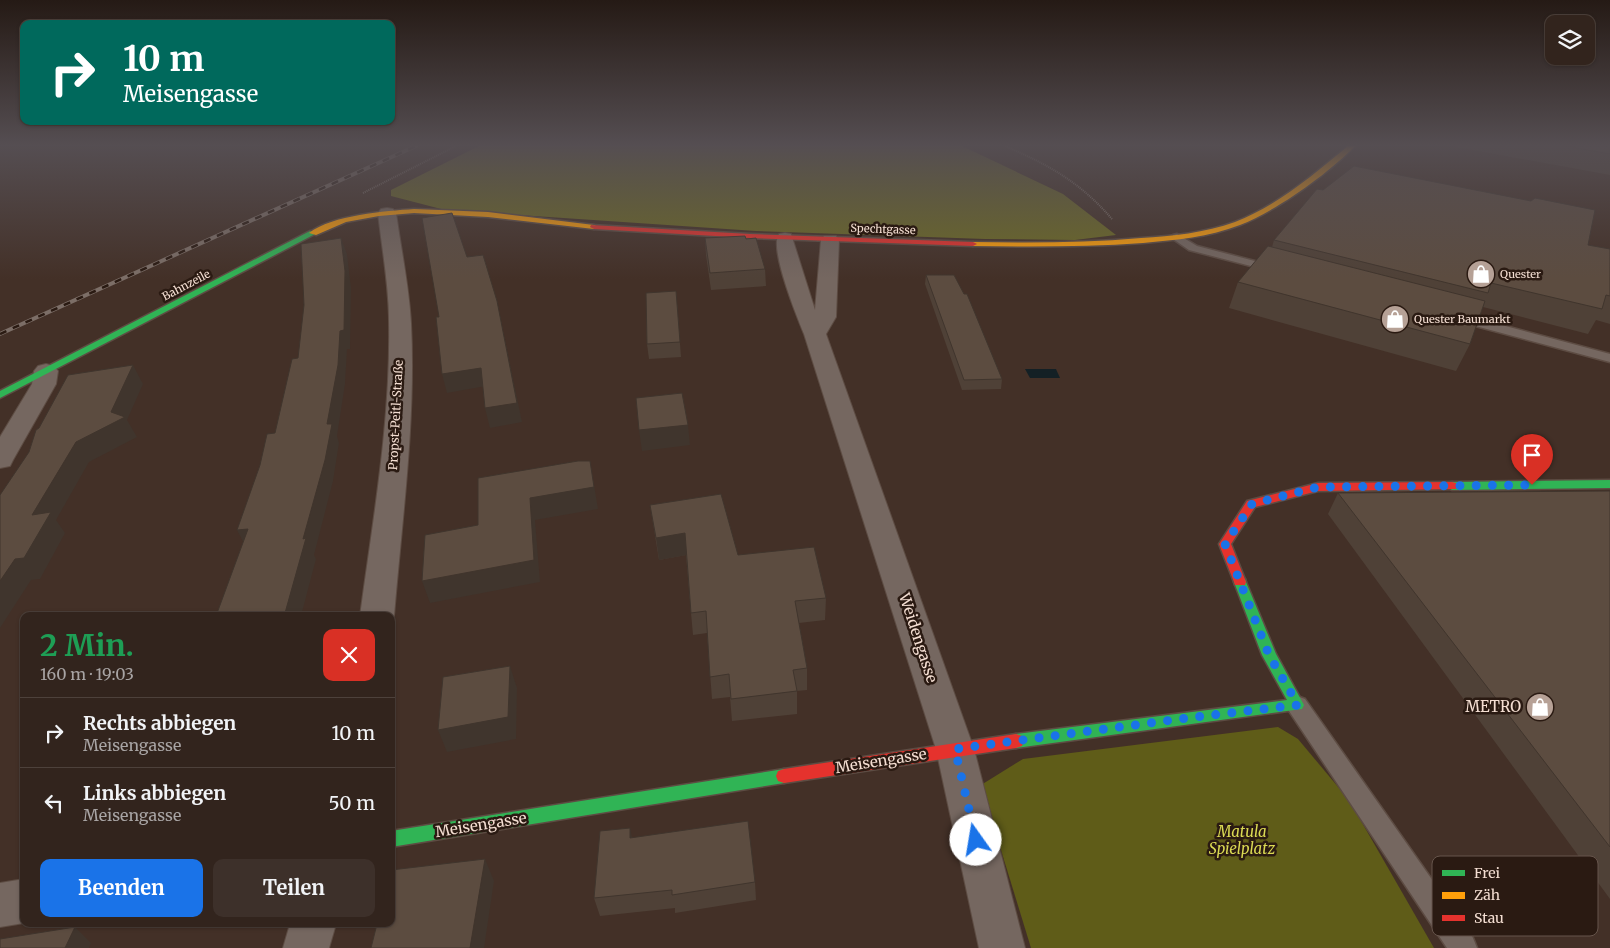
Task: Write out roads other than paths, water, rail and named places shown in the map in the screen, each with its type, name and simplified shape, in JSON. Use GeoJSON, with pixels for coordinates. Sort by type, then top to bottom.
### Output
{"type":"FeatureCollection","features":[{"type":"Feature","properties":{"kind":"street","name":"Spechtgasse"},"geometry":{"type":"LineString","coordinates":[[388,213],[437,213],[620,229],[785,238],[1004,245],[1129,241],[1177,237],[1211,231],[1257,215],[1278,203],[1295,190]]}},
{"type":"Feature","properties":{"kind":"street","name":"Bahnzeile"},"geometry":{"type":"LineString","coordinates":[[0,394],[320,229],[341,220],[388,213]]}},
{"type":"Feature","properties":{"kind":"street","name":"Propst-Peitl-Straße"},"geometry":{"type":"LineString","coordinates":[[378,612],[395,455],[400,367],[400,321],[388,213]]}},
{"type":"Feature","properties":{"kind":"street","name":"Weidengasse"},"geometry":{"type":"LineString","coordinates":[[785,238],[786,249],[805,312],[815,334],[955,749],[1002,948]]}},
{"type":"Feature","properties":{"kind":"street"},"geometry":{"type":"LineString","coordinates":[[815,334],[825,317],[828,294],[830,240]]}},
{"type":"Feature","properties":{"kind":"street"},"geometry":{"type":"LineString","coordinates":[[0,460],[44,384],[46,371]]}},
{"type":"Feature","properties":{"kind":"street"},"geometry":{"type":"LineString","coordinates":[[1298,705],[1269,655],[1225,544],[1252,504],[1318,487],[1610,484]]}},
{"type":"Feature","properties":{"kind":"street","name":"Meisengasse"},"geometry":{"type":"LineString","coordinates":[[395,838],[955,749],[1298,705]]}},
{"type":"Feature","properties":{"kind":"street"},"geometry":{"type":"LineString","coordinates":[[0,905],[20,902]]}},
{"type":"Feature","properties":{"kind":"street"},"geometry":{"type":"LineString","coordinates":[[306,948],[312,927]]}},
{"type":"Feature","properties":{"kind":"lane"},"geometry":{"type":"LineString","coordinates":[[1177,237],[1193,248],[1288,273]]}},
{"type":"Feature","properties":{"kind":"lane"},"geometry":{"type":"LineString","coordinates":[[1449,315],[1610,358]]}},
{"type":"Feature","properties":{"kind":"lane"},"geometry":{"type":"LineString","coordinates":[[1298,705],[1432,902]]}},
{"type":"Feature","properties":{"kind":"lane"},"geometry":{"type":"LineString","coordinates":[[1455,936],[1463,948]]}},
{"type":"Feature","properties":{"kind":"railway"},"geometry":{"type":"LineString","coordinates":[[0,334],[318,190]]}},
{"type":"Feature","properties":{"kind":"place","name":"Quester"},"geometry":{"type":"Point","coordinates":[1481,274]}},
{"type":"Feature","properties":{"kind":"place","name":"Quester Baumarkt"},"geometry":{"type":"Point","coordinates":[1395,319]}},
{"type":"Feature","properties":{"kind":"place","name":"METRO"},"geometry":{"type":"Point","coordinates":[1540,707]}},
{"type":"Feature","properties":{"kind":"park label","name":"Matula Spielplatz"},"geometry":{"type":"Point","coordinates":[1242,840]}}]}
